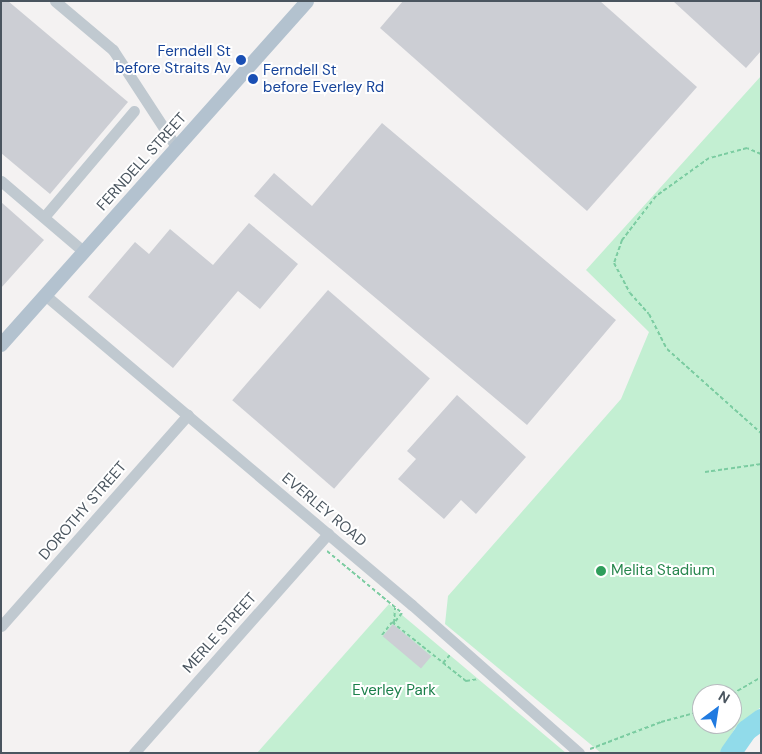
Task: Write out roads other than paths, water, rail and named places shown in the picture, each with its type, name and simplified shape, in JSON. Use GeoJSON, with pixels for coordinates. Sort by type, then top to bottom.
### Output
{"type":"FeatureCollection","features":[{"type":"Feature","properties":{"kind":"main road","name":"FERNDELL STREET"},"geometry":{"type":"LineString","coordinates":[[1,345],[306,1]]}},
{"type":"Feature","properties":{"kind":"street"},"geometry":{"type":"LineString","coordinates":[[55,1],[113,50],[177,148]]}},
{"type":"Feature","properties":{"kind":"street"},"geometry":{"type":"LineString","coordinates":[[44,217],[134,111]]}},
{"type":"Feature","properties":{"kind":"street"},"geometry":{"type":"LineString","coordinates":[[1,181],[84,252]]}},
{"type":"Feature","properties":{"kind":"street","name":"EVERLEY ROAD"},"geometry":{"type":"LineString","coordinates":[[45,295],[487,671],[584,751]]}},
{"type":"Feature","properties":{"kind":"street","name":"DOROTHY STREET"},"geometry":{"type":"LineString","coordinates":[[1,626],[188,415]]}},
{"type":"Feature","properties":{"kind":"street","name":"MERLE STREET"},"geometry":{"type":"LineString","coordinates":[[134,753],[328,534]]}},
{"type":"Feature","properties":{"kind":"waterway"},"geometry":{"type":"LineString","coordinates":[[730,753],[746,730],[761,719]]}},
{"type":"Feature","properties":{"kind":"place","name":"Ferndell St before Straits Av"},"geometry":{"type":"Point","coordinates":[241,60]}},
{"type":"Feature","properties":{"kind":"place","name":"Ferndell St before Everley Rd"},"geometry":{"type":"Point","coordinates":[253,79]}},
{"type":"Feature","properties":{"kind":"place","name":"Melita Stadium"},"geometry":{"type":"Point","coordinates":[601,571]}},
{"type":"Feature","properties":{"kind":"park label","name":"Everley Park"},"geometry":{"type":"Point","coordinates":[394,691]}}]}
